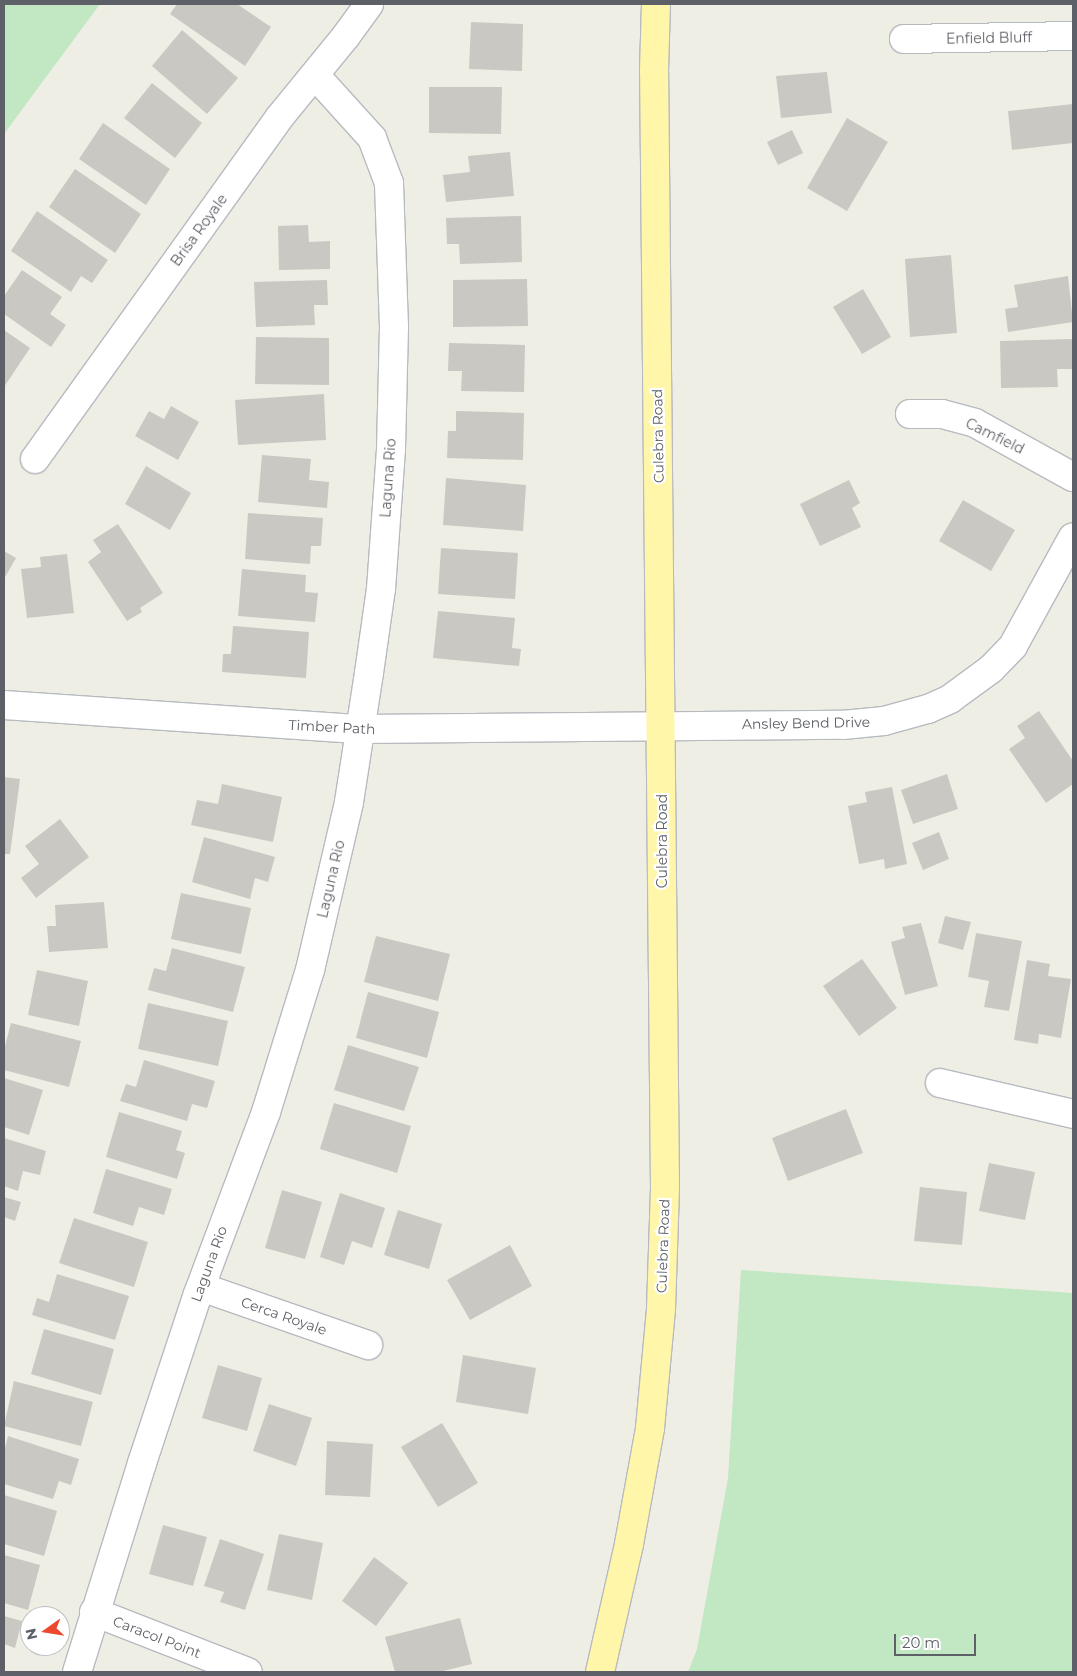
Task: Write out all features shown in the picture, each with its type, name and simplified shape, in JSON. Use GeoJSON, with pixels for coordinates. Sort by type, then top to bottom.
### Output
{"type":"FeatureCollection","features":[{"type":"Feature","properties":{"kind":"main road","name":"Culebra Road"},"geometry":{"type":"LineString","coordinates":[[600,1672],[630,1544],[650,1428],[661,1309],[664,1187],[654,71],[656,4]]}},
{"type":"Feature","properties":{"kind":"street","name":"Brisa Royale"},"geometry":{"type":"LineString","coordinates":[[35,459],[280,118],[369,4]]}},
{"type":"Feature","properties":{"kind":"street","name":"Enfield Bluff"},"geometry":{"type":"LineString","coordinates":[[904,39],[1073,36]]}},
{"type":"Feature","properties":{"kind":"street","name":"Laguna Rio"},"geometry":{"type":"LineString","coordinates":[[76,1672],[201,1287],[266,1112],[310,970],[349,802],[360,730],[381,589],[391,449],[394,327],[389,183],[372,138],[315,75]]}},
{"type":"Feature","properties":{"kind":"street","name":"Camfield"},"geometry":{"type":"LineString","coordinates":[[910,414],[942,414],[975,423],[1073,477]]}},
{"type":"Feature","properties":{"kind":"street","name":"Ansley Bend Drive"},"geometry":{"type":"LineString","coordinates":[[661,726],[843,725],[884,721],[928,709],[950,699],[991,669],[1013,646],[1073,537]]}},
{"type":"Feature","properties":{"kind":"street","name":"Timber Path"},"geometry":{"type":"LineString","coordinates":[[4,705],[360,730],[661,726]]}},
{"type":"Feature","properties":{"kind":"street"},"geometry":{"type":"LineString","coordinates":[[940,1083],[1073,1114]]}},
{"type":"Feature","properties":{"kind":"street","name":"Cerca Royale"},"geometry":{"type":"LineString","coordinates":[[201,1287],[368,1345]]}},
{"type":"Feature","properties":{"kind":"street","name":"Caracol Point"},"geometry":{"type":"LineString","coordinates":[[94,1612],[248,1672]]}},
{"type":"Feature","properties":{"kind":"green space"},"geometry":{"type":"Polygon","coordinates":[[[4,4],[100,4],[4,134],[4,4]]]}},
{"type":"Feature","properties":{"kind":"green space"},"geometry":{"type":"Polygon","coordinates":[[[741,1270],[1073,1293],[1073,1672],[688,1672],[697,1649],[728,1478],[741,1270]]]}},
{"type":"Feature","properties":{"kind":"building"},"geometry":{"type":"Polygon","coordinates":[[[177,4],[237,4],[271,27],[245,66],[170,14],[177,4]]]}},
{"type":"Feature","properties":{"kind":"building"},"geometry":{"type":"Polygon","coordinates":[[[471,22],[523,24],[522,71],[469,69],[471,22]]]}},
{"type":"Feature","properties":{"kind":"building"},"geometry":{"type":"Polygon","coordinates":[[[182,30],[238,78],[207,114],[152,66],[182,30]]]}},
{"type":"Feature","properties":{"kind":"building"},"geometry":{"type":"Polygon","coordinates":[[[827,72],[832,113],[781,118],[776,76],[827,72]]]}},
{"type":"Feature","properties":{"kind":"building"},"geometry":{"type":"Polygon","coordinates":[[[152,83],[202,123],[175,158],[124,118],[152,83]]]}},
{"type":"Feature","properties":{"kind":"building"},"geometry":{"type":"Polygon","coordinates":[[[429,87],[502,87],[501,134],[429,133],[429,87]]]}},
{"type":"Feature","properties":{"kind":"building"},"geometry":{"type":"Polygon","coordinates":[[[1073,104],[1073,143],[1012,150],[1008,111],[1073,104]]]}},
{"type":"Feature","properties":{"kind":"building"},"geometry":{"type":"Polygon","coordinates":[[[847,118],[888,142],[847,211],[807,188],[847,118]]]}},
{"type":"Feature","properties":{"kind":"building"},"geometry":{"type":"Polygon","coordinates":[[[103,123],[170,169],[146,205],[79,159],[103,123]]]}},
{"type":"Feature","properties":{"kind":"building"},"geometry":{"type":"Polygon","coordinates":[[[792,130],[803,153],[778,165],[767,142],[792,130]]]}},
{"type":"Feature","properties":{"kind":"building"},"geometry":{"type":"Polygon","coordinates":[[[510,152],[514,196],[446,202],[443,175],[470,172],[468,156],[510,152]]]}},
{"type":"Feature","properties":{"kind":"building"},"geometry":{"type":"Polygon","coordinates":[[[75,169],[141,214],[115,253],[49,207],[75,169]]]}},
{"type":"Feature","properties":{"kind":"building"},"geometry":{"type":"Polygon","coordinates":[[[37,211],[108,260],[92,283],[81,276],[71,292],[11,251],[37,211]]]}},
{"type":"Feature","properties":{"kind":"building"},"geometry":{"type":"Polygon","coordinates":[[[521,216],[522,262],[460,264],[459,244],[447,244],[446,218],[521,216]]]}},
{"type":"Feature","properties":{"kind":"building"},"geometry":{"type":"Polygon","coordinates":[[[308,225],[309,242],[330,241],[330,269],[279,270],[278,226],[308,225]]]}},
{"type":"Feature","properties":{"kind":"building"},"geometry":{"type":"Polygon","coordinates":[[[951,255],[957,333],[910,337],[905,259],[951,255]]]}},
{"type":"Feature","properties":{"kind":"building"},"geometry":{"type":"Polygon","coordinates":[[[22,270],[62,297],[50,314],[66,325],[51,347],[4,314],[4,296],[22,270]]]}},
{"type":"Feature","properties":{"kind":"building"},"geometry":{"type":"Polygon","coordinates":[[[1068,276],[1073,322],[1008,332],[1005,309],[1018,307],[1014,285],[1068,276]]]}},
{"type":"Feature","properties":{"kind":"building"},"geometry":{"type":"Polygon","coordinates":[[[527,279],[528,326],[453,327],[453,280],[527,279]]]}},
{"type":"Feature","properties":{"kind":"building"},"geometry":{"type":"Polygon","coordinates":[[[327,280],[328,305],[314,305],[315,325],[256,327],[254,282],[327,280]]]}},
{"type":"Feature","properties":{"kind":"building"},"geometry":{"type":"Polygon","coordinates":[[[863,289],[891,337],[862,354],[833,307],[863,289]]]}},
{"type":"Feature","properties":{"kind":"building"},"geometry":{"type":"Polygon","coordinates":[[[4,330],[30,348],[4,387],[4,330]]]}},
{"type":"Feature","properties":{"kind":"building"},"geometry":{"type":"Polygon","coordinates":[[[256,337],[329,338],[329,385],[255,384],[256,337]]]}},
{"type":"Feature","properties":{"kind":"building"},"geometry":{"type":"Polygon","coordinates":[[[1073,339],[1073,369],[1057,369],[1058,387],[1001,388],[1000,341],[1073,339]]]}},
{"type":"Feature","properties":{"kind":"building"},"geometry":{"type":"Polygon","coordinates":[[[449,343],[525,345],[524,392],[461,391],[462,371],[448,371],[449,343]]]}},
{"type":"Feature","properties":{"kind":"building"},"geometry":{"type":"Polygon","coordinates":[[[324,394],[326,440],[238,445],[235,400],[324,394]]]}},
{"type":"Feature","properties":{"kind":"building"},"geometry":{"type":"Polygon","coordinates":[[[171,406],[199,422],[178,460],[135,436],[149,411],[164,419],[171,406]]]}},
{"type":"Feature","properties":{"kind":"building"},"geometry":{"type":"Polygon","coordinates":[[[456,411],[524,413],[523,460],[447,458],[448,431],[456,431],[456,411]]]}},
{"type":"Feature","properties":{"kind":"building"},"geometry":{"type":"Polygon","coordinates":[[[262,455],[311,459],[309,480],[329,482],[327,508],[258,502],[262,455]]]}},
{"type":"Feature","properties":{"kind":"building"},"geometry":{"type":"Polygon","coordinates":[[[146,466],[191,493],[170,530],[125,504],[146,466]]]}},
{"type":"Feature","properties":{"kind":"building"},"geometry":{"type":"Polygon","coordinates":[[[446,478],[526,485],[523,531],[443,525],[446,478]]]}},
{"type":"Feature","properties":{"kind":"building"},"geometry":{"type":"Polygon","coordinates":[[[849,480],[860,503],[852,508],[861,527],[820,546],[800,504],[849,480]]]}},
{"type":"Feature","properties":{"kind":"building"},"geometry":{"type":"Polygon","coordinates":[[[963,500],[1015,530],[991,571],[939,541],[963,500]]]}},
{"type":"Feature","properties":{"kind":"building"},"geometry":{"type":"Polygon","coordinates":[[[248,513],[323,518],[321,546],[311,546],[310,564],[245,559],[248,513]]]}},
{"type":"Feature","properties":{"kind":"building"},"geometry":{"type":"Polygon","coordinates":[[[118,524],[163,593],[140,608],[142,612],[127,621],[88,562],[101,552],[93,540],[118,524]]]}},
{"type":"Feature","properties":{"kind":"building"},"geometry":{"type":"Polygon","coordinates":[[[441,548],[518,553],[515,599],[438,594],[441,548]]]}},
{"type":"Feature","properties":{"kind":"building"},"geometry":{"type":"Polygon","coordinates":[[[4,551],[16,558],[4,579],[4,551]]]}},
{"type":"Feature","properties":{"kind":"building"},"geometry":{"type":"Polygon","coordinates":[[[67,554],[74,613],[27,618],[21,569],[41,567],[40,557],[67,554]]]}},
{"type":"Feature","properties":{"kind":"building"},"geometry":{"type":"Polygon","coordinates":[[[242,569],[306,575],[305,592],[318,593],[315,622],[238,616],[242,569]]]}},
{"type":"Feature","properties":{"kind":"building"},"geometry":{"type":"Polygon","coordinates":[[[438,611],[515,618],[512,648],[521,649],[519,666],[433,658],[438,611]]]}},
{"type":"Feature","properties":{"kind":"building"},"geometry":{"type":"Polygon","coordinates":[[[233,626],[309,632],[306,678],[222,672],[223,654],[231,654],[233,626]]]}},
{"type":"Feature","properties":{"kind":"building"},"geometry":{"type":"Polygon","coordinates":[[[1039,711],[1073,761],[1073,784],[1046,803],[1009,749],[1025,738],[1017,726],[1039,711]]]}},
{"type":"Feature","properties":{"kind":"building"},"geometry":{"type":"Polygon","coordinates":[[[947,774],[958,809],[913,824],[901,790],[947,774]]]}},
{"type":"Feature","properties":{"kind":"building"},"geometry":{"type":"Polygon","coordinates":[[[4,777],[20,779],[10,854],[4,854],[4,777]]]}},
{"type":"Feature","properties":{"kind":"building"},"geometry":{"type":"Polygon","coordinates":[[[222,784],[282,797],[273,842],[191,825],[197,800],[218,804],[222,784]]]}},
{"type":"Feature","properties":{"kind":"building"},"geometry":{"type":"Polygon","coordinates":[[[892,787],[907,864],[885,869],[884,859],[859,864],[848,806],[867,802],[865,792],[892,787]]]}},
{"type":"Feature","properties":{"kind":"building"},"geometry":{"type":"Polygon","coordinates":[[[60,819],[89,857],[36,898],[21,878],[39,864],[25,846],[60,819]]]}},
{"type":"Feature","properties":{"kind":"building"},"geometry":{"type":"Polygon","coordinates":[[[939,832],[949,859],[923,870],[912,843],[939,832]]]}},
{"type":"Feature","properties":{"kind":"building"},"geometry":{"type":"Polygon","coordinates":[[[204,837],[275,857],[268,882],[255,878],[250,899],[192,882],[204,837]]]}},
{"type":"Feature","properties":{"kind":"building"},"geometry":{"type":"Polygon","coordinates":[[[181,893],[251,908],[241,954],[171,939],[181,893]]]}},
{"type":"Feature","properties":{"kind":"building"},"geometry":{"type":"Polygon","coordinates":[[[104,902],[108,948],[49,952],[47,926],[56,926],[55,905],[104,902]]]}},
{"type":"Feature","properties":{"kind":"building"},"geometry":{"type":"Polygon","coordinates":[[[945,916],[971,922],[963,950],[938,943],[945,916]]]}},
{"type":"Feature","properties":{"kind":"building"},"geometry":{"type":"Polygon","coordinates":[[[921,923],[938,986],[905,995],[891,942],[905,938],[902,927],[921,923]]]}},
{"type":"Feature","properties":{"kind":"building"},"geometry":{"type":"Polygon","coordinates":[[[976,933],[1022,941],[1009,1011],[984,1007],[989,981],[968,977],[976,933]]]}},
{"type":"Feature","properties":{"kind":"building"},"geometry":{"type":"Polygon","coordinates":[[[376,936],[450,954],[438,1001],[364,982],[376,936]]]}},
{"type":"Feature","properties":{"kind":"building"},"geometry":{"type":"Polygon","coordinates":[[[172,948],[245,967],[233,1012],[148,990],[154,968],[166,971],[172,948]]]}},
{"type":"Feature","properties":{"kind":"building"},"geometry":{"type":"Polygon","coordinates":[[[862,959],[897,1008],[859,1036],[823,986],[862,959]]]}},
{"type":"Feature","properties":{"kind":"building"},"geometry":{"type":"Polygon","coordinates":[[[1027,960],[1050,964],[1048,976],[1071,979],[1061,1038],[1039,1034],[1038,1044],[1014,1040],[1027,960]]]}},
{"type":"Feature","properties":{"kind":"building"},"geometry":{"type":"Polygon","coordinates":[[[37,970],[88,981],[79,1026],[28,1015],[37,970]]]}},
{"type":"Feature","properties":{"kind":"building"},"geometry":{"type":"Polygon","coordinates":[[[368,992],[439,1012],[427,1058],[356,1038],[368,992]]]}},
{"type":"Feature","properties":{"kind":"building"},"geometry":{"type":"Polygon","coordinates":[[[148,1003],[228,1021],[218,1066],[138,1049],[148,1003]]]}},
{"type":"Feature","properties":{"kind":"building"},"geometry":{"type":"Polygon","coordinates":[[[11,1023],[81,1041],[69,1087],[4,1070],[4,1050],[11,1023]]]}},
{"type":"Feature","properties":{"kind":"building"},"geometry":{"type":"Polygon","coordinates":[[[348,1045],[419,1067],[404,1111],[334,1090],[348,1045]]]}},
{"type":"Feature","properties":{"kind":"building"},"geometry":{"type":"Polygon","coordinates":[[[144,1060],[215,1081],[207,1108],[192,1104],[187,1121],[120,1101],[126,1084],[136,1087],[144,1060]]]}},
{"type":"Feature","properties":{"kind":"building"},"geometry":{"type":"Polygon","coordinates":[[[4,1078],[43,1090],[29,1135],[4,1127],[4,1078]]]}},
{"type":"Feature","properties":{"kind":"building"},"geometry":{"type":"Polygon","coordinates":[[[334,1103],[411,1126],[397,1173],[320,1149],[334,1103]]]}},
{"type":"Feature","properties":{"kind":"building"},"geometry":{"type":"Polygon","coordinates":[[[846,1109],[863,1153],[788,1181],[772,1138],[846,1109]]]}},
{"type":"Feature","properties":{"kind":"building"},"geometry":{"type":"Polygon","coordinates":[[[119,1112],[182,1131],[176,1150],[185,1153],[177,1179],[106,1157],[119,1112]]]}},
{"type":"Feature","properties":{"kind":"building"},"geometry":{"type":"Polygon","coordinates":[[[4,1138],[46,1151],[40,1175],[23,1171],[18,1191],[4,1186],[4,1138]]]}},
{"type":"Feature","properties":{"kind":"building"},"geometry":{"type":"Polygon","coordinates":[[[989,1163],[1035,1172],[1025,1220],[979,1211],[989,1163]]]}},
{"type":"Feature","properties":{"kind":"building"},"geometry":{"type":"Polygon","coordinates":[[[106,1169],[172,1189],[164,1215],[139,1207],[133,1226],[93,1213],[106,1169]]]}},
{"type":"Feature","properties":{"kind":"building"},"geometry":{"type":"Polygon","coordinates":[[[920,1187],[967,1192],[962,1245],[914,1241],[920,1187]]]}},
{"type":"Feature","properties":{"kind":"building"},"geometry":{"type":"Polygon","coordinates":[[[282,1190],[322,1202],[305,1259],[265,1248],[282,1190]]]}},
{"type":"Feature","properties":{"kind":"building"},"geometry":{"type":"Polygon","coordinates":[[[340,1193],[385,1208],[372,1248],[352,1241],[344,1265],[320,1257],[340,1193]]]}},
{"type":"Feature","properties":{"kind":"building"},"geometry":{"type":"Polygon","coordinates":[[[4,1197],[21,1202],[15,1221],[4,1217],[4,1197]]]}},
{"type":"Feature","properties":{"kind":"building"},"geometry":{"type":"Polygon","coordinates":[[[398,1210],[442,1224],[429,1269],[384,1255],[398,1210]]]}},
{"type":"Feature","properties":{"kind":"building"},"geometry":{"type":"Polygon","coordinates":[[[74,1218],[148,1242],[134,1287],[59,1263],[74,1218]]]}},
{"type":"Feature","properties":{"kind":"building"},"geometry":{"type":"Polygon","coordinates":[[[510,1245],[532,1286],[470,1320],[447,1280],[510,1245]]]}},
{"type":"Feature","properties":{"kind":"building"},"geometry":{"type":"Polygon","coordinates":[[[57,1274],[129,1296],[115,1340],[32,1315],[37,1298],[49,1302],[57,1274]]]}},
{"type":"Feature","properties":{"kind":"building"},"geometry":{"type":"Polygon","coordinates":[[[44,1329],[114,1349],[101,1395],[31,1374],[44,1329]]]}},
{"type":"Feature","properties":{"kind":"building"},"geometry":{"type":"Polygon","coordinates":[[[463,1355],[536,1368],[528,1414],[456,1402],[463,1355]]]}},
{"type":"Feature","properties":{"kind":"building"},"geometry":{"type":"Polygon","coordinates":[[[218,1365],[262,1378],[247,1431],[202,1418],[218,1365]]]}},
{"type":"Feature","properties":{"kind":"building"},"geometry":{"type":"Polygon","coordinates":[[[14,1381],[93,1402],[81,1446],[4,1426],[14,1381]]]}},
{"type":"Feature","properties":{"kind":"building"},"geometry":{"type":"Polygon","coordinates":[[[269,1404],[312,1418],[296,1466],[253,1451],[269,1404]]]}},
{"type":"Feature","properties":{"kind":"building"},"geometry":{"type":"Polygon","coordinates":[[[442,1423],[478,1483],[438,1507],[401,1447],[442,1423]]]}},
{"type":"Feature","properties":{"kind":"building"},"geometry":{"type":"Polygon","coordinates":[[[8,1436],[79,1459],[71,1485],[59,1481],[53,1499],[4,1484],[4,1452],[8,1436]]]}},
{"type":"Feature","properties":{"kind":"building"},"geometry":{"type":"Polygon","coordinates":[[[327,1441],[373,1444],[370,1497],[325,1495],[327,1441]]]}},
{"type":"Feature","properties":{"kind":"building"},"geometry":{"type":"Polygon","coordinates":[[[4,1495],[57,1511],[44,1556],[4,1544],[4,1495]]]}},
{"type":"Feature","properties":{"kind":"building"},"geometry":{"type":"Polygon","coordinates":[[[163,1525],[207,1537],[193,1586],[149,1574],[163,1525]]]}},
{"type":"Feature","properties":{"kind":"building"},"geometry":{"type":"Polygon","coordinates":[[[279,1534],[323,1543],[312,1600],[267,1590],[279,1534]]]}},
{"type":"Feature","properties":{"kind":"building"},"geometry":{"type":"Polygon","coordinates":[[[220,1539],[264,1554],[245,1610],[220,1602],[224,1592],[204,1586],[220,1539]]]}},
{"type":"Feature","properties":{"kind":"building"},"geometry":{"type":"Polygon","coordinates":[[[4,1555],[40,1565],[29,1606],[20,1606],[20,1608],[4,1603],[4,1555]]]}},
{"type":"Feature","properties":{"kind":"building"},"geometry":{"type":"Polygon","coordinates":[[[374,1557],[408,1583],[376,1626],[342,1601],[374,1557]]]}},
{"type":"Feature","properties":{"kind":"building"},"geometry":{"type":"Polygon","coordinates":[[[4,1616],[20,1620],[15,1648],[4,1644],[4,1616]]]}},
{"type":"Feature","properties":{"kind":"building"},"geometry":{"type":"Polygon","coordinates":[[[460,1618],[472,1664],[439,1672],[395,1672],[385,1637],[460,1618]]]}}]}
